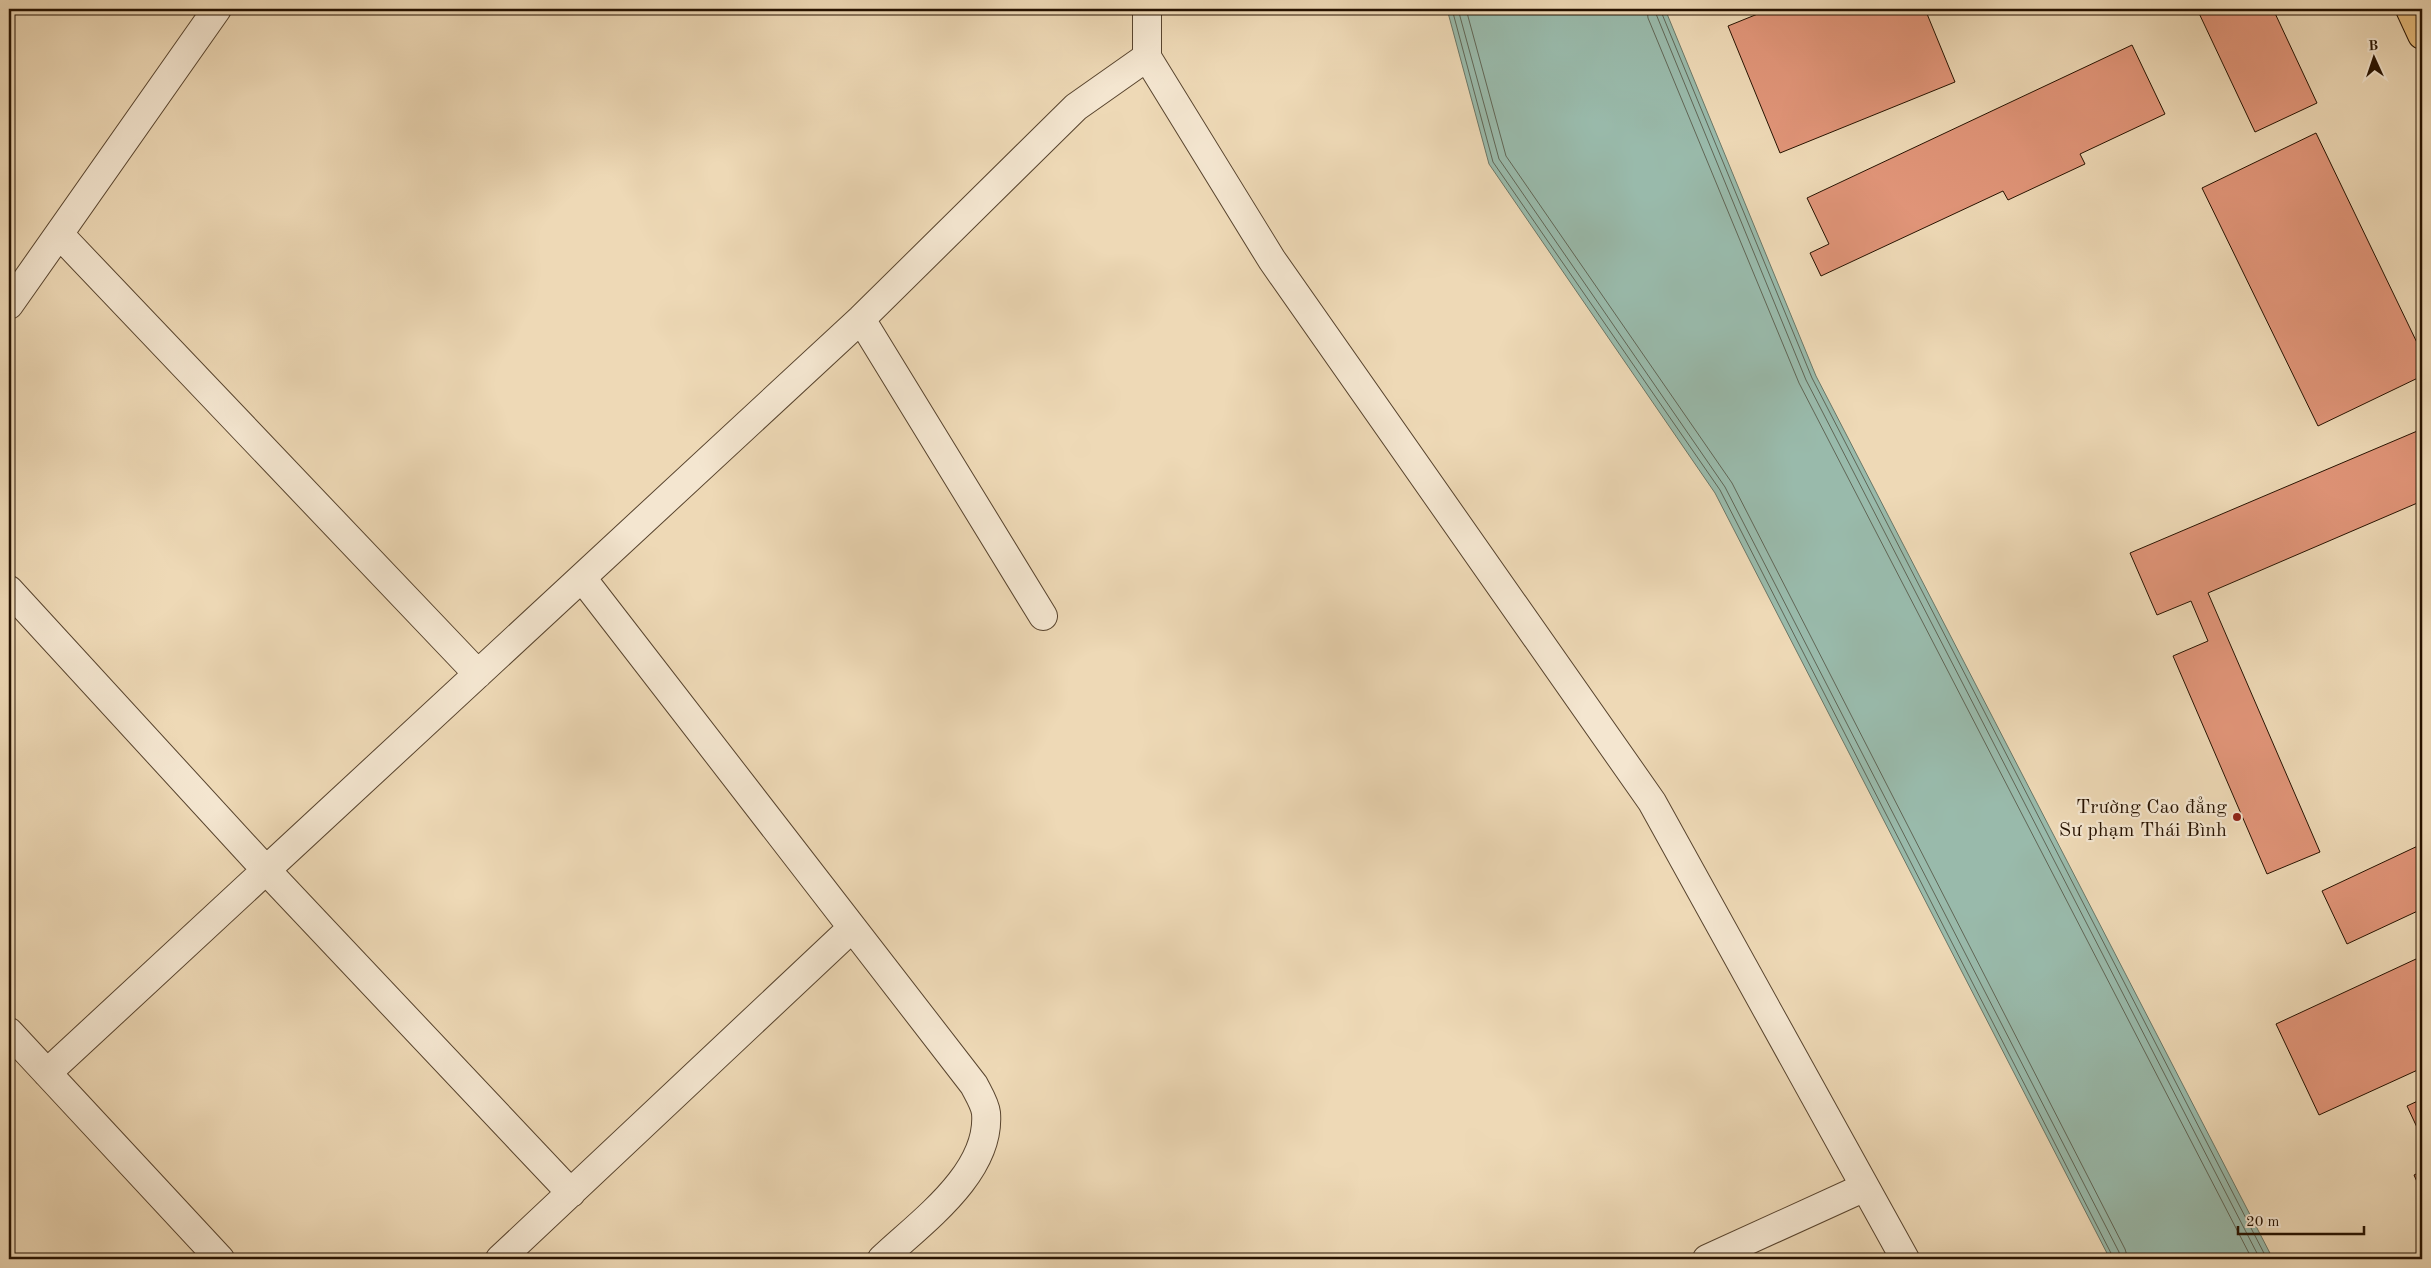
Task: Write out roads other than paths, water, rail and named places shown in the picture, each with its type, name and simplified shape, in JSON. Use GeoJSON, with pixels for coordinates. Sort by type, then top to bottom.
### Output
{"type":"FeatureCollection","features":[{"type":"Feature","properties":{"kind":"main road"},"geometry":{"type":"LineString","coordinates":[[2410,9],[2422,35]]}},
{"type":"Feature","properties":{"kind":"street"},"geometry":{"type":"LineString","coordinates":[[9,305],[217,9]]}},
{"type":"Feature","properties":{"kind":"street"},"geometry":{"type":"LineString","coordinates":[[1147,9],[1147,57],[1272,260],[1652,802],[1905,1259]]}},
{"type":"Feature","properties":{"kind":"street"},"geometry":{"type":"LineString","coordinates":[[47,1073],[861,319],[1076,107],[1147,57]]}},
{"type":"Feature","properties":{"kind":"street"},"geometry":{"type":"LineString","coordinates":[[59,234],[478,674]]}},
{"type":"Feature","properties":{"kind":"street"},"geometry":{"type":"LineString","coordinates":[[861,319],[1043,616]]}},
{"type":"Feature","properties":{"kind":"street"},"geometry":{"type":"LineString","coordinates":[[582,578],[974,1085],[986,1112],[985,1140],[962,1183],[882,1259]]}},
{"type":"Feature","properties":{"kind":"street"},"geometry":{"type":"LineString","coordinates":[[9,590],[266,870],[571,1193]]}},
{"type":"Feature","properties":{"kind":"street"},"geometry":{"type":"LineString","coordinates":[[500,1259],[852,928]]}},
{"type":"Feature","properties":{"kind":"street"},"geometry":{"type":"LineString","coordinates":[[9,1032],[220,1259]]}},
{"type":"Feature","properties":{"kind":"street"},"geometry":{"type":"LineString","coordinates":[[1707,1259],[1865,1187]]}},
{"type":"Feature","properties":{"kind":"water"},"geometry":{"type":"Polygon","coordinates":[[[1447,9],[1665,9],[1816,376],[2273,1259],[2110,1259],[1715,493],[1489,164],[1447,9]]]}},
{"type":"Feature","properties":{"kind":"place","name":"Trường Cao đẳng Sư phạm Thái Bình"},"geometry":{"type":"Point","coordinates":[2237,817]}}]}
